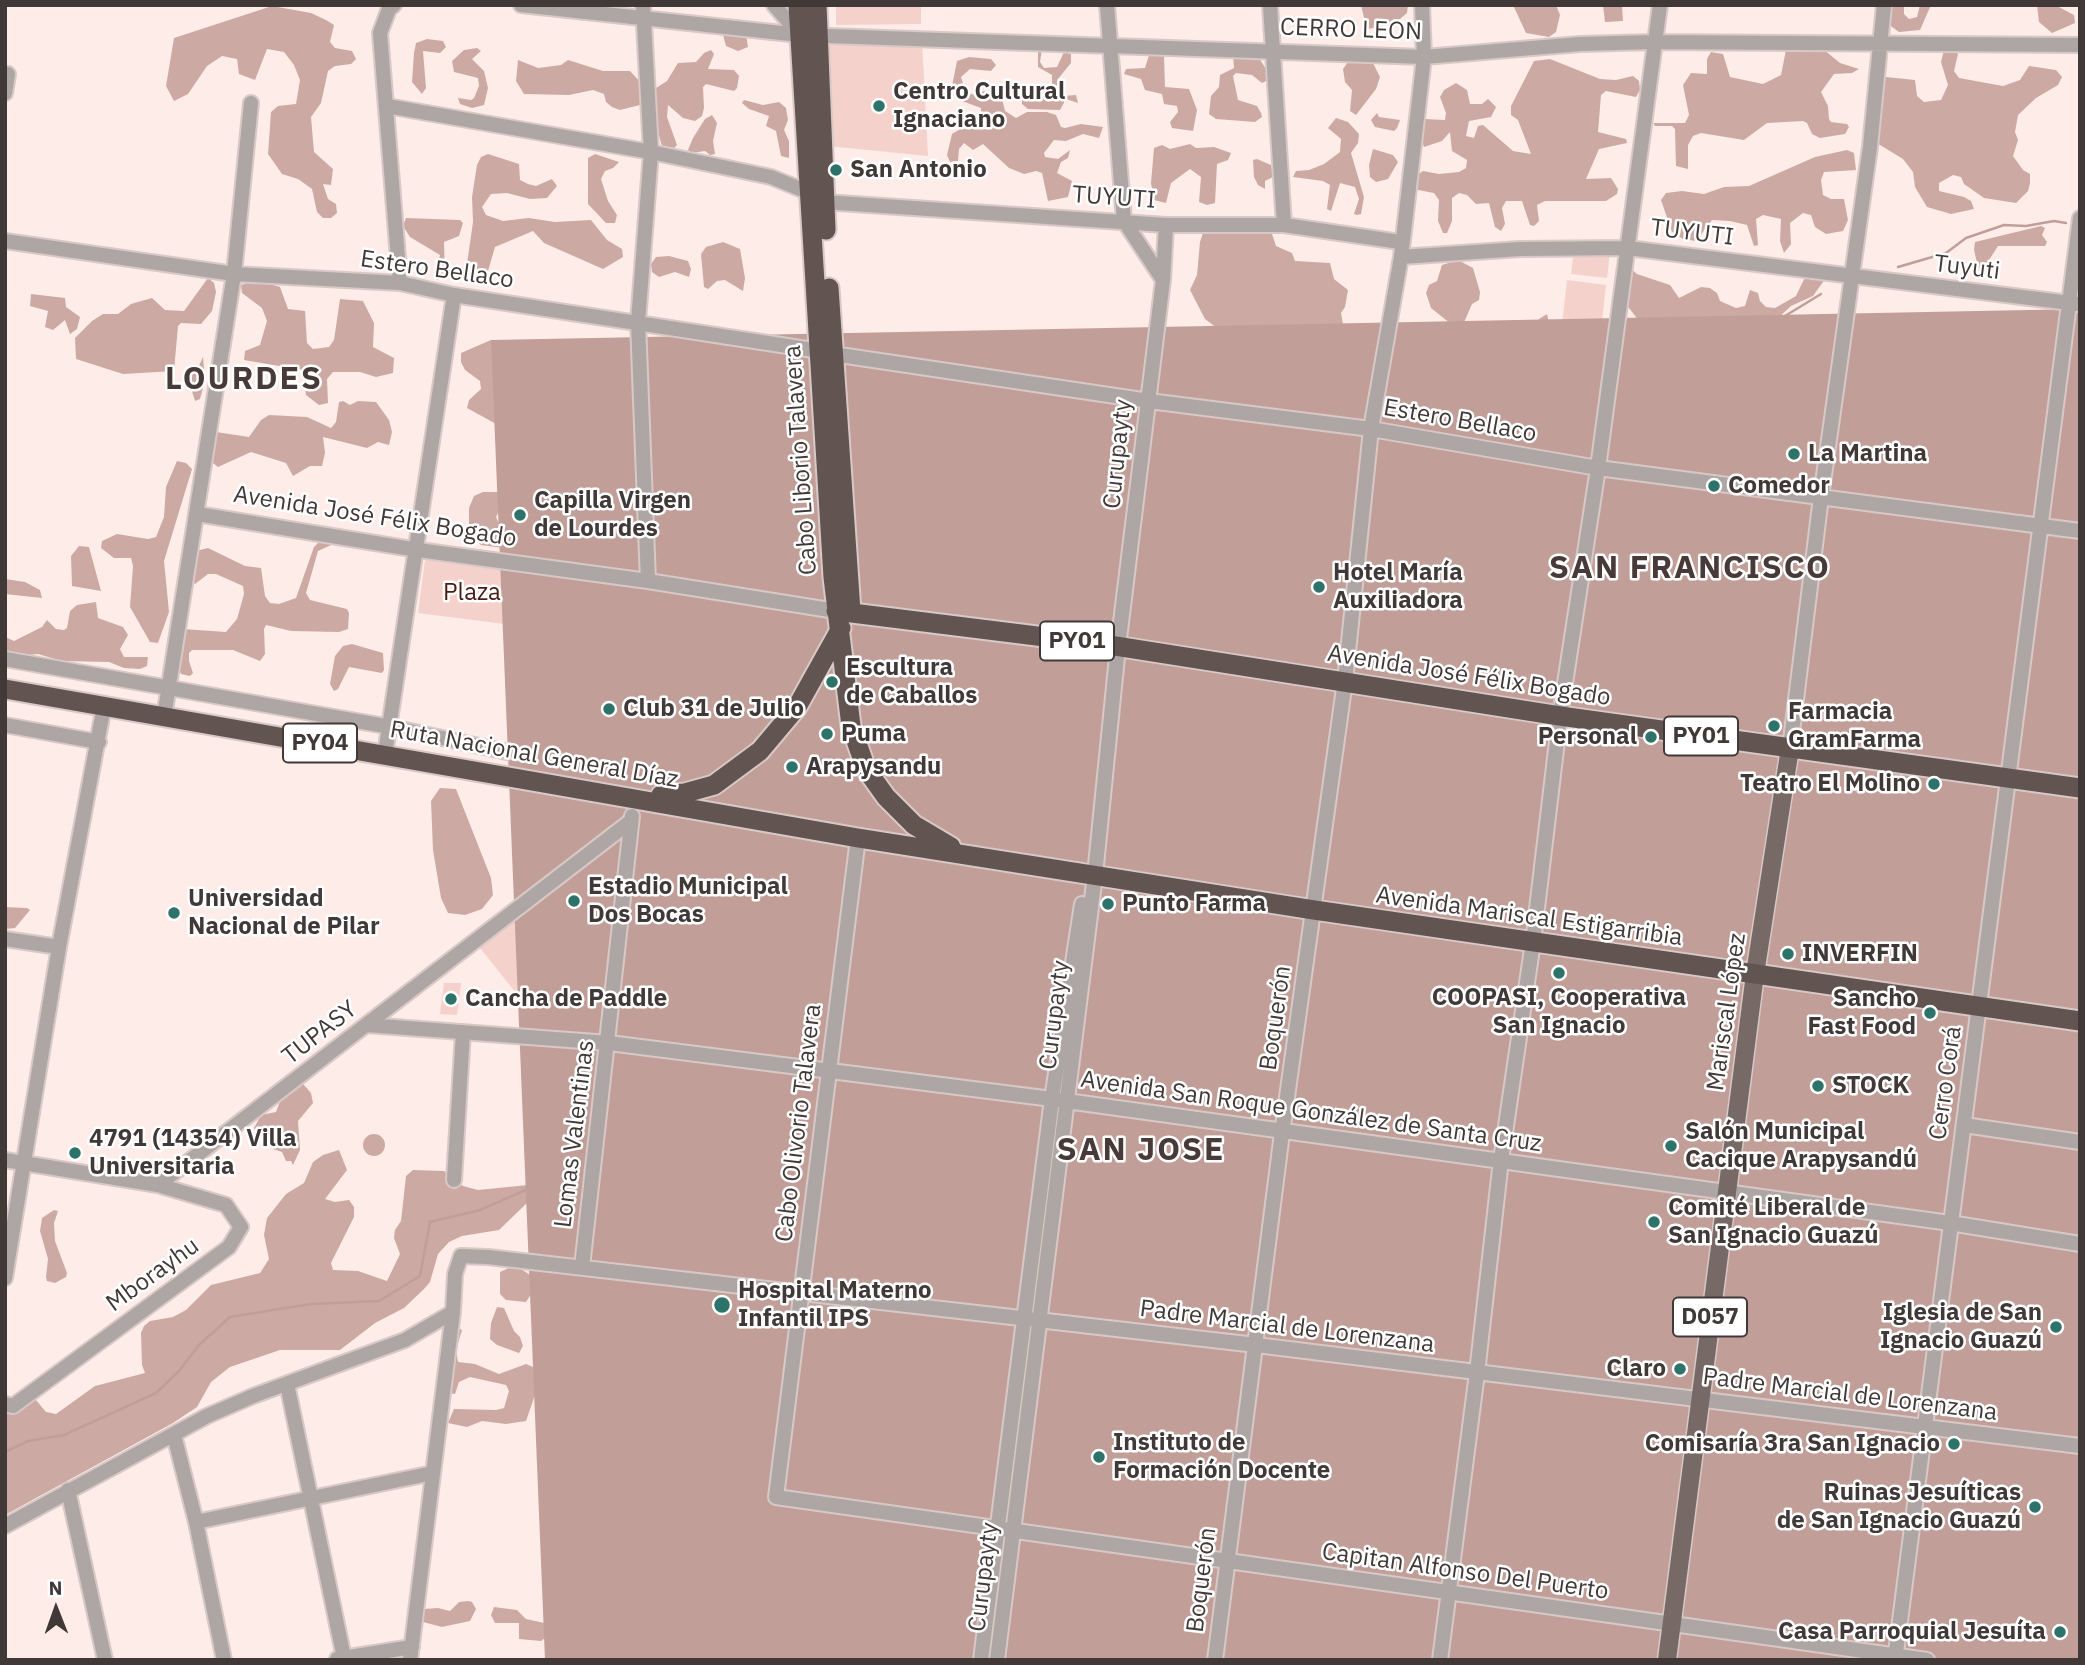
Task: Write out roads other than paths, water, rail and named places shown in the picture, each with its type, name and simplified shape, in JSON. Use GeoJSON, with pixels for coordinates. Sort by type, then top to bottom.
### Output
{"type":"FeatureCollection","features":[{"type":"Feature","properties":{"kind":"highway","name":"Cabo Liborio Talavera"},"geometry":{"type":"LineString","coordinates":[[798,5],[809,35],[842,617],[851,726],[866,769],[886,797],[914,825],[949,846],[972,854]]}},
{"type":"Feature","properties":{"kind":"highway","name":"Cabo Liborio Talavera"},"geometry":{"type":"LineString","coordinates":[[809,35],[817,5]]}},
{"type":"Feature","properties":{"kind":"highway","name":"Avenida José Félix Bogado"},"geometry":{"type":"LineString","coordinates":[[842,617],[1113,646],[1313,675],[1560,716],[2080,788]]}},
{"type":"Feature","properties":{"kind":"highway"},"geometry":{"type":"LineString","coordinates":[[634,797],[685,793],[714,785],[735,772],[777,734],[797,707],[842,617]]}},
{"type":"Feature","properties":{"kind":"highway","name":"Ruta Nacional General Díaz"},"geometry":{"type":"LineString","coordinates":[[5,689],[858,838],[972,854]]}},
{"type":"Feature","properties":{"kind":"highway","name":"Avenida Mariscal Estigarribia"},"geometry":{"type":"LineString","coordinates":[[972,854],[1314,910],[2080,1021]]}},
{"type":"Feature","properties":{"kind":"main road","name":"Mariscal López"},"geometry":{"type":"LineString","coordinates":[[1667,1660],[1755,975],[1790,748]]}},
{"type":"Feature","properties":{"kind":"street"},"geometry":{"type":"LineString","coordinates":[[394,5],[389,9],[380,33],[400,283]]}},
{"type":"Feature","properties":{"kind":"street","name":"CERRO LEON"},"geometry":{"type":"LineString","coordinates":[[521,5],[643,12],[809,35],[1424,57],[1580,44],[1654,42],[1881,46],[2080,45]]}},
{"type":"Feature","properties":{"kind":"street"},"geometry":{"type":"LineString","coordinates":[[774,5],[809,35]]}},
{"type":"Feature","properties":{"kind":"street"},"geometry":{"type":"LineString","coordinates":[[1107,5],[1124,221],[1163,280]]}},
{"type":"Feature","properties":{"kind":"street"},"geometry":{"type":"LineString","coordinates":[[1270,5],[1284,225]]}},
{"type":"Feature","properties":{"kind":"street","name":"Boquerón"},"geometry":{"type":"LineString","coordinates":[[1215,1660],[1282,1133],[1345,681],[1372,426],[1401,257],[1400,242],[1424,57],[1422,5]]}},
{"type":"Feature","properties":{"kind":"street"},"geometry":{"type":"LineString","coordinates":[[1440,1660],[1477,1373],[1500,1160],[1533,942],[1560,716],[1598,468],[1660,5]]}},
{"type":"Feature","properties":{"kind":"street","name":"Mariscal López"},"geometry":{"type":"LineString","coordinates":[[1790,748],[1881,46],[1884,5]]}},
{"type":"Feature","properties":{"kind":"street"},"geometry":{"type":"LineString","coordinates":[[643,12],[651,152],[638,322],[648,581]]}},
{"type":"Feature","properties":{"kind":"street"},"geometry":{"type":"LineString","coordinates":[[5,93],[8,74]]}},
{"type":"Feature","properties":{"kind":"street"},"geometry":{"type":"LineString","coordinates":[[164,717],[234,274],[251,103]]}},
{"type":"Feature","properties":{"kind":"street","name":"TUYUTI"},"geometry":{"type":"LineString","coordinates":[[387,106],[651,152],[771,177],[817,198],[1166,225],[1284,225],[1400,242]]}},
{"type":"Feature","properties":{"kind":"street","name":"Cerro Corá"},"geometry":{"type":"LineString","coordinates":[[1895,1658],[2006,777],[2075,303],[2080,218]]}},
{"type":"Feature","properties":{"kind":"street","name":"Curupayty"},"geometry":{"type":"LineString","coordinates":[[1005,1530],[1041,1321],[1067,1102],[1113,646],[1163,280],[1166,225]]}},
{"type":"Feature","properties":{"kind":"street","name":"Estero Bellaco"},"geometry":{"type":"LineString","coordinates":[[5,241],[234,274],[400,283],[454,295],[826,352],[1372,426],[1598,468],[1821,497],[2042,519],[2080,531]]}},
{"type":"Feature","properties":{"kind":"street","name":"TUYUTI"},"geometry":{"type":"LineString","coordinates":[[1401,257],[1520,249],[1628,248],[1851,274]]}},
{"type":"Feature","properties":{"kind":"street","name":"Tuyuti"},"geometry":{"type":"LineString","coordinates":[[1851,274],[1859,279],[2075,303]]}},
{"type":"Feature","properties":{"kind":"street"},"geometry":{"type":"LineString","coordinates":[[386,754],[454,295]]}},
{"type":"Feature","properties":{"kind":"street","name":"Avenida José Félix Bogado"},"geometry":{"type":"LineString","coordinates":[[197,514],[418,551],[648,581],[842,617]]}},
{"type":"Feature","properties":{"kind":"street"},"geometry":{"type":"LineString","coordinates":[[5,659],[391,727],[507,752]]}},
{"type":"Feature","properties":{"kind":"street"},"geometry":{"type":"LineString","coordinates":[[5,1278],[59,947],[104,706]]}},
{"type":"Feature","properties":{"kind":"street"},"geometry":{"type":"LineString","coordinates":[[5,725],[99,742]]}},
{"type":"Feature","properties":{"kind":"street","name":"Lomas Valentinas"},"geometry":{"type":"LineString","coordinates":[[582,1267],[609,1043],[634,797]]}},
{"type":"Feature","properties":{"kind":"street","name":"TUPASY"},"geometry":{"type":"LineString","coordinates":[[158,1185],[631,821]]}},
{"type":"Feature","properties":{"kind":"street","name":"Cabo Olivorio Talavera"},"geometry":{"type":"LineString","coordinates":[[776,1497],[858,838]]}},
{"type":"Feature","properties":{"kind":"street","name":"Curupayty"},"geometry":{"type":"LineString","coordinates":[[997,1660],[1005,1530],[1025,1320],[1052,1100],[1091,874]]}},
{"type":"Feature","properties":{"kind":"street"},"geometry":{"type":"LineString","coordinates":[[5,939],[59,947]]}},
{"type":"Feature","properties":{"kind":"street"},"geometry":{"type":"LineString","coordinates":[[401,999],[398,1015],[421,1029]]}},
{"type":"Feature","properties":{"kind":"street","name":"Avenida San Roque González de Santa Cruz"},"geometry":{"type":"LineString","coordinates":[[367,1025],[609,1043],[1500,1160],[1950,1223],[2080,1244]]}},
{"type":"Feature","properties":{"kind":"street"},"geometry":{"type":"LineString","coordinates":[[454,1180],[463,1032]]}},
{"type":"Feature","properties":{"kind":"street"},"geometry":{"type":"LineString","coordinates":[[1964,1125],[2080,1142]]}},
{"type":"Feature","properties":{"kind":"street"},"geometry":{"type":"LineString","coordinates":[[5,1160],[158,1185]]}},
{"type":"Feature","properties":{"kind":"street","name":"Mborayhu"},"geometry":{"type":"LineString","coordinates":[[5,1404],[13,1406],[229,1247],[241,1227],[226,1205],[158,1185]]}},
{"type":"Feature","properties":{"kind":"street","name":"Padre Marcial de Lorenzana"},"geometry":{"type":"LineString","coordinates":[[453,1312],[455,1274],[461,1256],[488,1256],[1256,1345],[2080,1446]]}},
{"type":"Feature","properties":{"kind":"street"},"geometry":{"type":"LineString","coordinates":[[287,1384],[340,1659],[411,1654],[453,1312]]}},
{"type":"Feature","properties":{"kind":"street"},"geometry":{"type":"LineString","coordinates":[[5,1526],[207,1416],[405,1340],[453,1312]]}},
{"type":"Feature","properties":{"kind":"street"},"geometry":{"type":"LineString","coordinates":[[174,1435],[196,1522],[224,1660]]}},
{"type":"Feature","properties":{"kind":"street"},"geometry":{"type":"LineString","coordinates":[[196,1522],[433,1474]]}},
{"type":"Feature","properties":{"kind":"street"},"geometry":{"type":"LineString","coordinates":[[68,1490],[105,1660]]}},
{"type":"Feature","properties":{"kind":"street","name":"Capitan Alfonso Del Puerto"},"geometry":{"type":"LineString","coordinates":[[776,1497],[1226,1562],[1449,1591],[1895,1658],[1927,1660]]}},
{"type":"Feature","properties":{"kind":"street"},"geometry":{"type":"LineString","coordinates":[[981,1660],[1005,1530]]}},
{"type":"Feature","properties":{"kind":"waterway"},"geometry":{"type":"LineString","coordinates":[[1898,267],[1946,253],[1966,238],[2004,225],[2026,226],[2054,221],[2066,223]]}},
{"type":"Feature","properties":{"kind":"waterway"},"geometry":{"type":"LineString","coordinates":[[1785,316],[1821,294]]}},
{"type":"Feature","properties":{"kind":"waterway"},"geometry":{"type":"LineString","coordinates":[[5,1452],[28,1441],[64,1435],[156,1393],[179,1371],[199,1345],[230,1317],[311,1304],[379,1301],[420,1276],[430,1222],[480,1210],[528,1189]]}},
{"type":"Feature","properties":{"kind":"place","name":"Centro Cultural Ignaciano"},"geometry":{"type":"Point","coordinates":[879,106]}},
{"type":"Feature","properties":{"kind":"place","name":"San Antonio"},"geometry":{"type":"Point","coordinates":[836,170]}},
{"type":"Feature","properties":{"kind":"place","name":"La Martina"},"geometry":{"type":"Point","coordinates":[1794,454]}},
{"type":"Feature","properties":{"kind":"place","name":"Comedor"},"geometry":{"type":"Point","coordinates":[1714,486]}},
{"type":"Feature","properties":{"kind":"place","name":"Capilla Virgen de Lourdes"},"geometry":{"type":"Point","coordinates":[520,515]}},
{"type":"Feature","properties":{"kind":"place","name":"Hotel María Auxiliadora"},"geometry":{"type":"Point","coordinates":[1319,587]}},
{"type":"Feature","properties":{"kind":"place","name":"Escultura de Caballos"},"geometry":{"type":"Point","coordinates":[832,682]}},
{"type":"Feature","properties":{"kind":"place","name":"Club 31 de Julio"},"geometry":{"type":"Point","coordinates":[609,709]}},
{"type":"Feature","properties":{"kind":"place","name":"Farmacia GramFarma"},"geometry":{"type":"Point","coordinates":[1774,726]}},
{"type":"Feature","properties":{"kind":"place","name":"Puma"},"geometry":{"type":"Point","coordinates":[827,734]}},
{"type":"Feature","properties":{"kind":"place","name":"Personal"},"geometry":{"type":"Point","coordinates":[1651,737]}},
{"type":"Feature","properties":{"kind":"place","name":"Arapysandu"},"geometry":{"type":"Point","coordinates":[792,767]}},
{"type":"Feature","properties":{"kind":"place","name":"Teatro El Molino"},"geometry":{"type":"Point","coordinates":[1934,784]}},
{"type":"Feature","properties":{"kind":"place","name":"Estadio Municipal Dos Bocas"},"geometry":{"type":"Point","coordinates":[574,901]}},
{"type":"Feature","properties":{"kind":"place","name":"Punto Farma"},"geometry":{"type":"Point","coordinates":[1108,904]}},
{"type":"Feature","properties":{"kind":"place","name":"Universidad Nacional de Pilar"},"geometry":{"type":"Point","coordinates":[174,913]}},
{"type":"Feature","properties":{"kind":"place","name":"INVERFIN"},"geometry":{"type":"Point","coordinates":[1788,954]}},
{"type":"Feature","properties":{"kind":"place","name":"COOPASI, Cooperativa San Ignacio"},"geometry":{"type":"Point","coordinates":[1559,973]}},
{"type":"Feature","properties":{"kind":"place","name":"Cancha de Paddle"},"geometry":{"type":"Point","coordinates":[451,999]}},
{"type":"Feature","properties":{"kind":"place","name":"Sancho Fast Food"},"geometry":{"type":"Point","coordinates":[1930,1013]}},
{"type":"Feature","properties":{"kind":"place","name":"STOCK"},"geometry":{"type":"Point","coordinates":[1818,1086]}},
{"type":"Feature","properties":{"kind":"place","name":"Salón Municipal Cacique Arapysandú"},"geometry":{"type":"Point","coordinates":[1671,1146]}},
{"type":"Feature","properties":{"kind":"place","name":"4791 (14354) Villa Universitaria"},"geometry":{"type":"Point","coordinates":[75,1153]}},
{"type":"Feature","properties":{"kind":"place","name":"Comité Liberal de San Ignacio Guazú"},"geometry":{"type":"Point","coordinates":[1654,1222]}},
{"type":"Feature","properties":{"kind":"place","name":"Hospital Materno Infantil IPS"},"geometry":{"type":"Point","coordinates":[722,1305]}},
{"type":"Feature","properties":{"kind":"place","name":"Iglesia de San Ignacio Guazú"},"geometry":{"type":"Point","coordinates":[2056,1327]}},
{"type":"Feature","properties":{"kind":"place","name":"Claro"},"geometry":{"type":"Point","coordinates":[1680,1369]}},
{"type":"Feature","properties":{"kind":"place","name":"Comisaría 3ra San Ignacio"},"geometry":{"type":"Point","coordinates":[1954,1444]}},
{"type":"Feature","properties":{"kind":"place","name":"Instituto de Formación Docente"},"geometry":{"type":"Point","coordinates":[1099,1457]}},
{"type":"Feature","properties":{"kind":"place","name":"Ruinas Jesuíticas de San Ignacio Guazú"},"geometry":{"type":"Point","coordinates":[2035,1507]}},
{"type":"Feature","properties":{"kind":"place","name":"Casa Parroquial Jesuíta"},"geometry":{"type":"Point","coordinates":[2060,1632]}},
{"type":"Feature","properties":{"kind":"district","name":"LOURDES"},"geometry":{"type":"Point","coordinates":[244,380]}},
{"type":"Feature","properties":{"kind":"district","name":"SAN FRANCISCO"},"geometry":{"type":"Point","coordinates":[1690,569]}},
{"type":"Feature","properties":{"kind":"district","name":"SAN JOSE"},"geometry":{"type":"Point","coordinates":[1141,1151]}},
{"type":"Feature","properties":{"kind":"park label","name":"Plaza"},"geometry":{"type":"Point","coordinates":[472,593]}}]}
